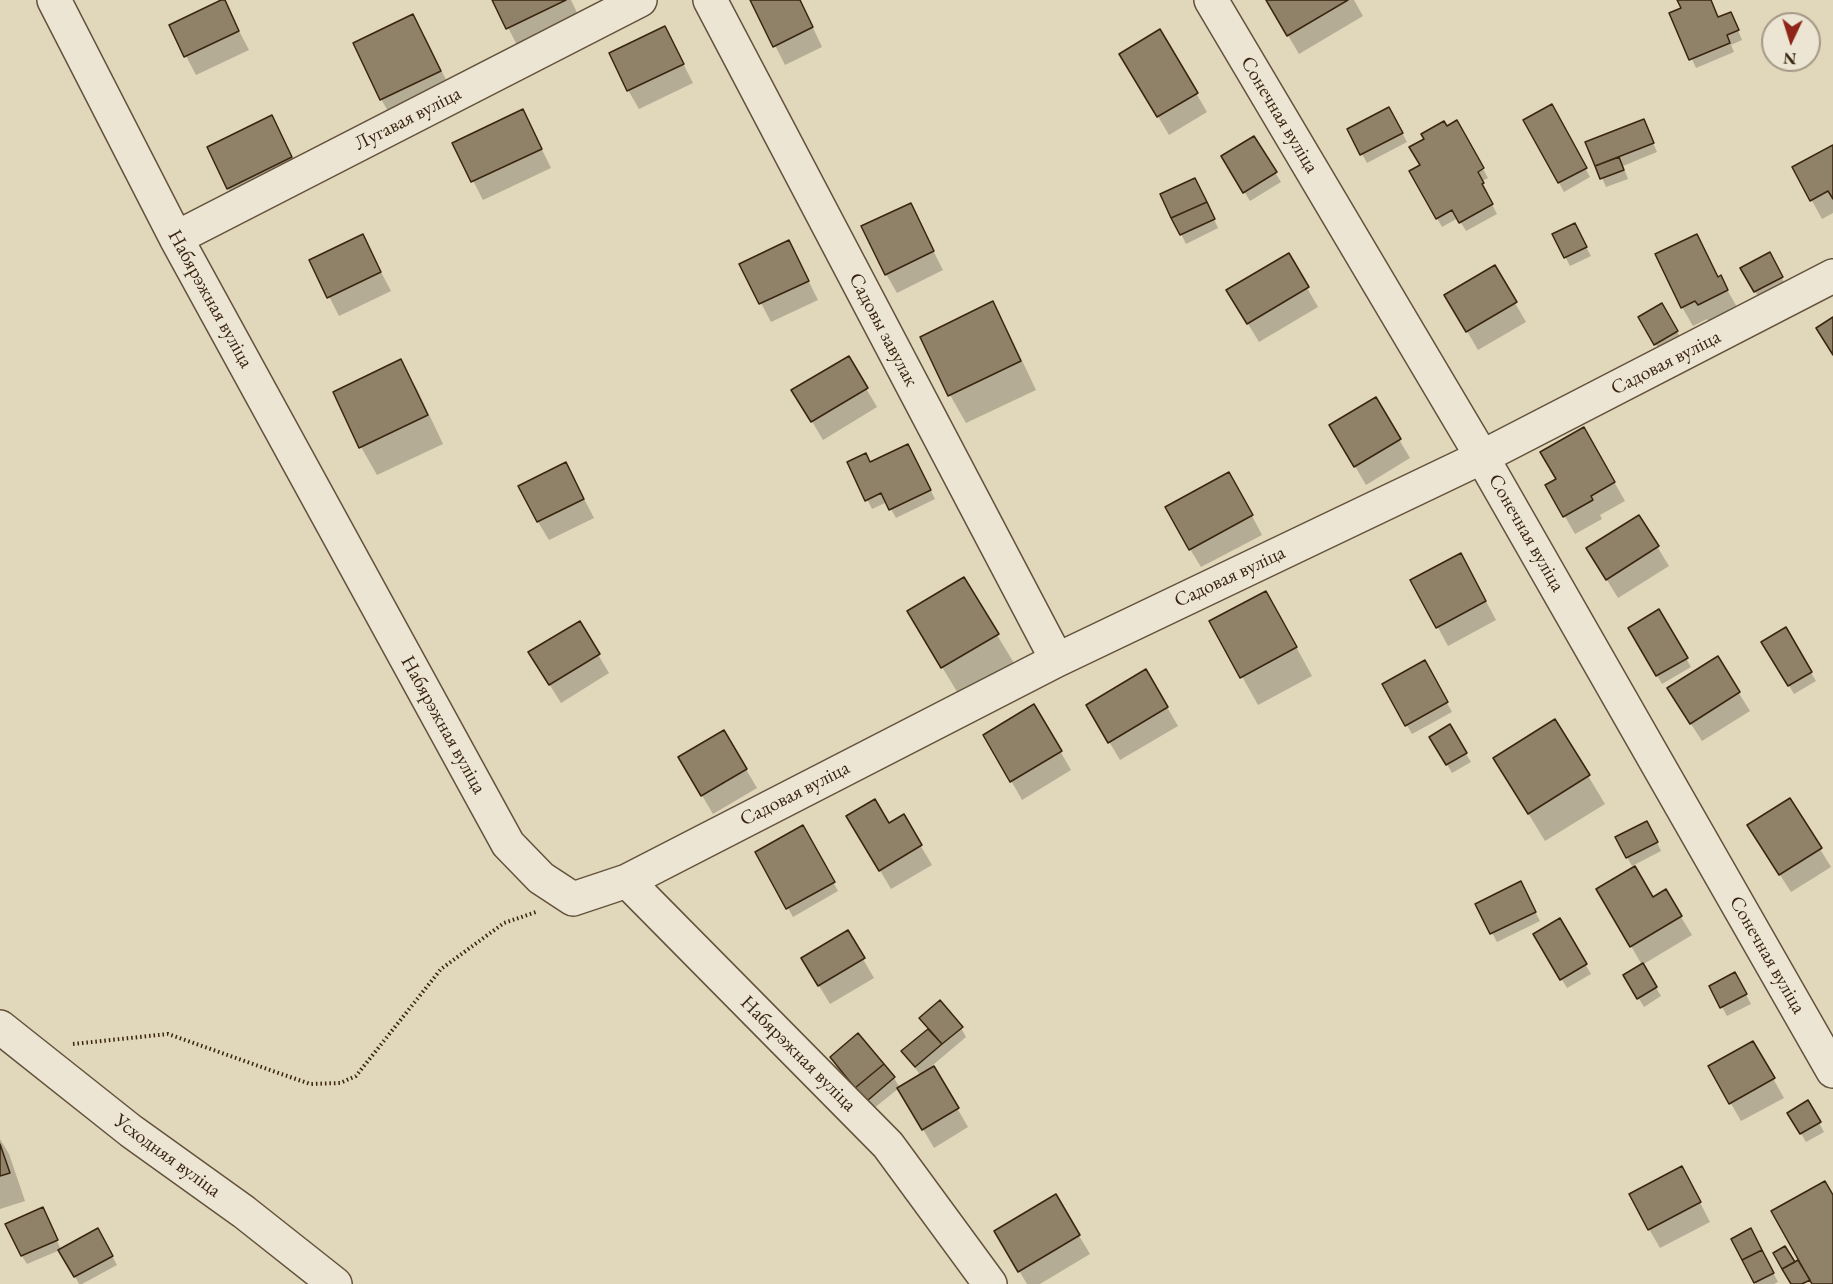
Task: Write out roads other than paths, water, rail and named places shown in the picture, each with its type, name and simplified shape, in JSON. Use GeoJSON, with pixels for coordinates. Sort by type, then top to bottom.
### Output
{"type":"FeatureCollection","features":[{"type":"Feature","properties":{"kind":"street","name":"Набярэжная вуліца"},"geometry":{"type":"LineString","coordinates":[[54,0],[176,238],[508,844],[541,878],[573,899],[627,881],[888,1145],[990,1284]]}},
{"type":"Feature","properties":{"kind":"street","name":"Лугавая вуліца"},"geometry":{"type":"LineString","coordinates":[[176,238],[640,0]]}},
{"type":"Feature","properties":{"kind":"street","name":"Садовы завулак"},"geometry":{"type":"LineString","coordinates":[[710,0],[1057,660]]}},
{"type":"Feature","properties":{"kind":"street","name":"Сонечная вуліца"},"geometry":{"type":"LineString","coordinates":[[1211,0],[1482,457],[1833,1071]]}},
{"type":"Feature","properties":{"kind":"street","name":"Садовая вуліца"},"geometry":{"type":"LineString","coordinates":[[627,881],[1057,660],[1482,457],[1833,276]]}},
{"type":"Feature","properties":{"kind":"street","name":"Усходняя вуліца"},"geometry":{"type":"LineString","coordinates":[[0,1027],[131,1131],[244,1212],[335,1284]]}}]}
